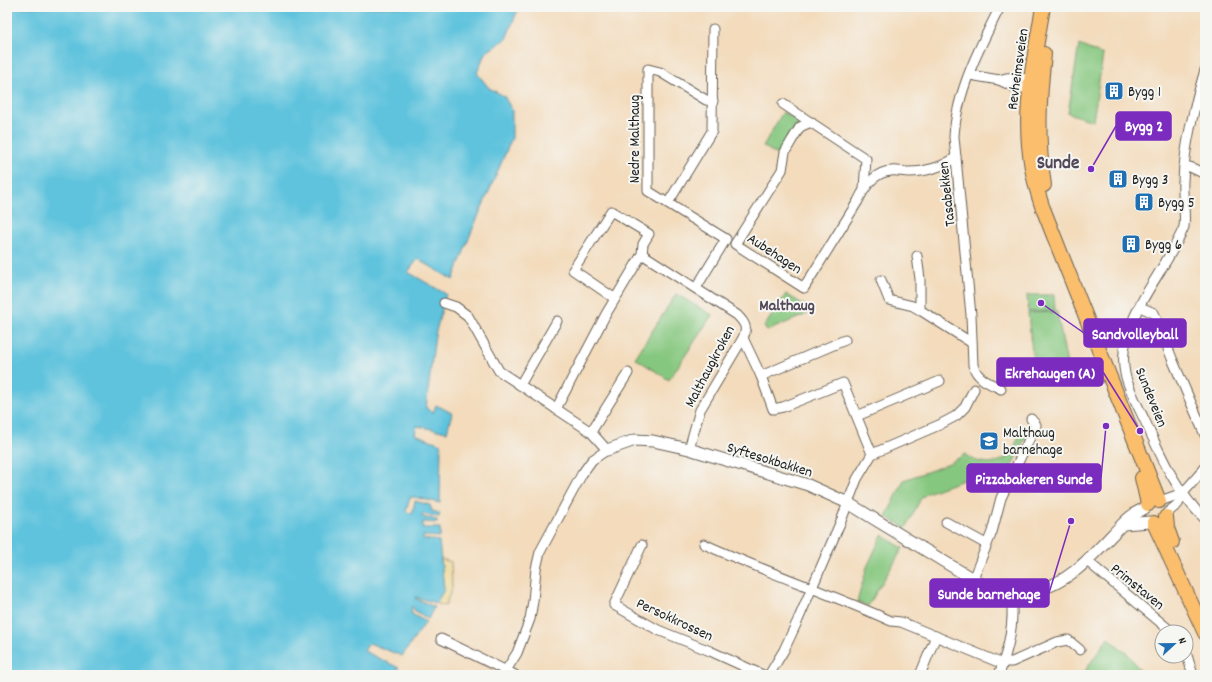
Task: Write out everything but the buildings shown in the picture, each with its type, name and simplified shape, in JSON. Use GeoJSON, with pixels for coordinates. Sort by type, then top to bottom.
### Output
{"type":"FeatureCollection","features":[{"type":"Feature","properties":{"kind":"main road","name":"Revheimsveien"},"geometry":{"type":"LineString","coordinates":[[1033,85],[1043,7]]}},
{"type":"Feature","properties":{"kind":"main road","name":"Revheimsveien"},"geometry":{"type":"LineString","coordinates":[[1048,7],[1027,117],[1031,162],[1038,194],[1109,377],[1153,504]]}},
{"type":"Feature","properties":{"kind":"main road"},"geometry":{"type":"LineString","coordinates":[[1205,618],[1176,556],[1167,528],[1160,519],[1145,516],[1153,504],[1166,506],[1160,519],[1205,633]]}},
{"type":"Feature","properties":{"kind":"street","name":"Tasabekken"},"geometry":{"type":"LineString","coordinates":[[1000,7],[960,98],[955,117],[956,157],[961,195],[975,372],[981,379],[1001,388]]}},
{"type":"Feature","properties":{"kind":"street"},"geometry":{"type":"LineString","coordinates":[[668,203],[712,131],[713,29]]}},
{"type":"Feature","properties":{"kind":"street","name":"Nedre Malthaug"},"geometry":{"type":"LineString","coordinates":[[668,203],[648,191],[648,69],[660,72],[706,100],[713,101]]}},
{"type":"Feature","properties":{"kind":"street","name":"Sundeveien"},"geometry":{"type":"LineString","coordinates":[[1205,70],[1197,101],[1184,167],[1184,227],[1140,307],[1126,340],[1124,359],[1125,373],[1130,389],[1166,466],[1190,505],[1205,519]]}},
{"type":"Feature","properties":{"kind":"street"},"geometry":{"type":"LineString","coordinates":[[970,75],[1000,80],[1007,77],[1033,85]]}},
{"type":"Feature","properties":{"kind":"street","name":"Aubehagen"},"geometry":{"type":"LineString","coordinates":[[783,104],[866,158],[864,189]]}},
{"type":"Feature","properties":{"kind":"street","name":"Aubehagen"},"geometry":{"type":"LineString","coordinates":[[811,122],[800,127],[785,152],[782,170],[735,244],[804,288],[864,189],[876,177],[884,172],[923,170],[943,165],[956,157]]}},
{"type":"Feature","properties":{"kind":"street"},"geometry":{"type":"LineString","coordinates":[[1184,167],[1190,167],[1205,174]]}},
{"type":"Feature","properties":{"kind":"street","name":"Aubehagen"},"geometry":{"type":"LineString","coordinates":[[668,203],[726,239],[696,288]]}},
{"type":"Feature","properties":{"kind":"street"},"geometry":{"type":"LineString","coordinates":[[556,409],[614,298],[642,254],[643,244],[649,234],[611,211],[573,270],[614,298]]}},
{"type":"Feature","properties":{"kind":"street","name":"Malthaugkroken"},"geometry":{"type":"LineString","coordinates":[[642,254],[696,288],[743,321],[746,332],[700,410],[689,449]]}},
{"type":"Feature","properties":{"kind":"street"},"geometry":{"type":"LineString","coordinates":[[917,256],[920,279],[920,310]]}},
{"type":"Feature","properties":{"kind":"street"},"geometry":{"type":"LineString","coordinates":[[881,280],[889,300],[913,306],[972,343]]}},
{"type":"Feature","properties":{"kind":"street"},"geometry":{"type":"LineString","coordinates":[[444,303],[456,307],[468,316],[499,371],[591,432],[606,450]]}},
{"type":"Feature","properties":{"kind":"street"},"geometry":{"type":"LineString","coordinates":[[1140,307],[1154,313],[1205,435]]}},
{"type":"Feature","properties":{"kind":"street"},"geometry":{"type":"LineString","coordinates":[[520,385],[557,321]]}},
{"type":"Feature","properties":{"kind":"street"},"geometry":{"type":"LineString","coordinates":[[743,338],[761,376],[773,408],[783,407],[843,383],[872,454]]}},
{"type":"Feature","properties":{"kind":"street"},"geometry":{"type":"LineString","coordinates":[[761,376],[845,340]]}},
{"type":"Feature","properties":{"kind":"street"},"geometry":{"type":"LineString","coordinates":[[591,432],[628,372]]}},
{"type":"Feature","properties":{"kind":"street"},"geometry":{"type":"LineString","coordinates":[[857,416],[940,381]]}},
{"type":"Feature","properties":{"kind":"street"},"geometry":{"type":"LineString","coordinates":[[769,675],[784,650],[813,587],[857,479],[872,454],[956,416],[965,407],[974,389]]}},
{"type":"Feature","properties":{"kind":"street"},"geometry":{"type":"LineString","coordinates":[[973,579],[992,532],[1001,498],[1036,425],[1031,419]]}},
{"type":"Feature","properties":{"kind":"street","name":"Syftesokbakken"},"geometry":{"type":"LineString","coordinates":[[504,673],[517,653],[530,619],[534,601],[536,569],[540,552],[582,474],[592,460],[606,450],[627,442],[644,440],[689,449],[808,485],[848,503],[1000,595],[1011,596],[1043,589],[1060,582],[1087,561],[1131,515],[1153,504]]}},
{"type":"Feature","properties":{"kind":"street"},"geometry":{"type":"LineString","coordinates":[[1123,524],[1160,519],[1178,504],[1183,494],[1205,468]]}},
{"type":"Feature","properties":{"kind":"street"},"geometry":{"type":"LineString","coordinates":[[1153,504],[1183,494]]}},
{"type":"Feature","properties":{"kind":"street"},"geometry":{"type":"LineString","coordinates":[[946,522],[986,544]]}},
{"type":"Feature","properties":{"kind":"street"},"geometry":{"type":"LineString","coordinates":[[704,544],[750,564],[813,587],[891,621],[901,622],[998,662],[1012,662],[1057,642],[1068,640],[1080,650]]}},
{"type":"Feature","properties":{"kind":"street","name":"Persokkrossen"},"geometry":{"type":"LineString","coordinates":[[642,545],[614,605],[658,630],[763,675]]}},
{"type":"Feature","properties":{"kind":"street","name":"Primstaven"},"geometry":{"type":"LineString","coordinates":[[1087,561],[1162,624]]}},
{"type":"Feature","properties":{"kind":"street"},"geometry":{"type":"LineString","coordinates":[[999,675],[1010,643],[1013,610],[1011,596]]}},
{"type":"Feature","properties":{"kind":"street"},"geometry":{"type":"LineString","coordinates":[[1051,634],[1057,642]]}},
{"type":"Feature","properties":{"kind":"street"},"geometry":{"type":"LineString","coordinates":[[920,675],[936,636]]}},
{"type":"Feature","properties":{"kind":"street"},"geometry":{"type":"LineString","coordinates":[[441,639],[504,673],[515,675]]}},
{"type":"Feature","properties":{"kind":"street"},"geometry":{"type":"LineString","coordinates":[[1190,664],[1193,675]]}},
{"type":"Feature","properties":{"kind":"green space"},"geometry":{"type":"Polygon","coordinates":[[[1079,45],[1103,55],[1093,121],[1068,113],[1079,45]]]}},
{"type":"Feature","properties":{"kind":"green space"},"geometry":{"type":"Polygon","coordinates":[[[783,112],[800,122],[779,156],[763,146],[783,112]]]}},
{"type":"Feature","properties":{"kind":"green space"},"geometry":{"type":"Polygon","coordinates":[[[676,294],[712,315],[669,380],[635,358],[676,294]]]}},
{"type":"Feature","properties":{"kind":"green space"},"geometry":{"type":"Polygon","coordinates":[[[786,294],[814,311],[767,331],[764,327],[786,294]]]}},
{"type":"Feature","properties":{"kind":"green space"},"geometry":{"type":"Polygon","coordinates":[[[1027,295],[1054,295],[1055,311],[1028,312],[1027,295]]]}},
{"type":"Feature","properties":{"kind":"green space"},"geometry":{"type":"Polygon","coordinates":[[[1057,312],[1068,370],[1034,372],[1028,313],[1057,312]]]}},
{"type":"Feature","properties":{"kind":"green space"},"geometry":{"type":"Polygon","coordinates":[[[1031,426],[1001,488],[974,472],[970,472],[966,479],[927,493],[920,500],[906,528],[886,517],[904,480],[943,466],[965,454],[980,462],[992,462],[1004,459],[1013,450],[1022,428],[1031,426]]]}},
{"type":"Feature","properties":{"kind":"green space"},"geometry":{"type":"Polygon","coordinates":[[[882,535],[903,548],[868,606],[857,602],[867,567],[882,535]]]}},
{"type":"Feature","properties":{"kind":"green space"},"geometry":{"type":"Polygon","coordinates":[[[1108,638],[1129,655],[1143,675],[1082,675],[1108,638]]]}},
{"type":"Feature","properties":{"kind":"sand"},"geometry":{"type":"Polygon","coordinates":[[[441,559],[451,562],[452,588],[445,606],[436,603],[444,589],[441,559]]]}},
{"type":"Feature","properties":{"kind":"water"},"geometry":{"type":"Polygon","coordinates":[[[7,7],[519,7],[506,39],[485,53],[477,73],[489,88],[504,96],[512,110],[512,138],[471,233],[453,280],[418,259],[408,272],[446,294],[435,335],[426,408],[433,413],[436,405],[452,413],[447,432],[417,426],[415,434],[441,444],[440,503],[414,497],[410,498],[406,511],[412,514],[415,501],[430,505],[432,511],[440,513],[439,517],[422,514],[422,517],[437,520],[437,523],[423,522],[423,528],[440,528],[440,537],[423,536],[423,539],[439,541],[444,590],[436,603],[415,597],[434,607],[428,619],[411,607],[412,614],[426,622],[402,656],[369,643],[364,651],[399,668],[395,675],[385,675],[377,670],[373,675],[7,675],[7,7]]]}},
{"type":"Feature","properties":{"kind":"place","name":"Bygg 1"},"geometry":{"type":"Point","coordinates":[1114,91]}},
{"type":"Feature","properties":{"kind":"place","name":"Bygg 2"},"geometry":{"type":"Point","coordinates":[1091,169]}},
{"type":"Feature","properties":{"kind":"place","name":"Bygg 3"},"geometry":{"type":"Point","coordinates":[1118,179]}},
{"type":"Feature","properties":{"kind":"place","name":"Bygg 5"},"geometry":{"type":"Point","coordinates":[1144,202]}},
{"type":"Feature","properties":{"kind":"place","name":"Bygg 6"},"geometry":{"type":"Point","coordinates":[1131,244]}},
{"type":"Feature","properties":{"kind":"place","name":"Sandvolleyball"},"geometry":{"type":"Point","coordinates":[1041,303]}},
{"type":"Feature","properties":{"kind":"place","name":"Pizzabakeren Sunde"},"geometry":{"type":"Point","coordinates":[1106,426]}},
{"type":"Feature","properties":{"kind":"place","name":"Ekrehaugen (A)"},"geometry":{"type":"Point","coordinates":[1140,431]}},
{"type":"Feature","properties":{"kind":"place","name":"Malthaug barnehage"},"geometry":{"type":"Point","coordinates":[989,441]}},
{"type":"Feature","properties":{"kind":"place","name":"Sunde barnehage"},"geometry":{"type":"Point","coordinates":[1071,521]}},
{"type":"Feature","properties":{"kind":"district","name":"Sunde"},"geometry":{"type":"Point","coordinates":[1058,161]}},
{"type":"Feature","properties":{"kind":"district","name":"Malthaug"},"geometry":{"type":"Point","coordinates":[787,304]}}]}
